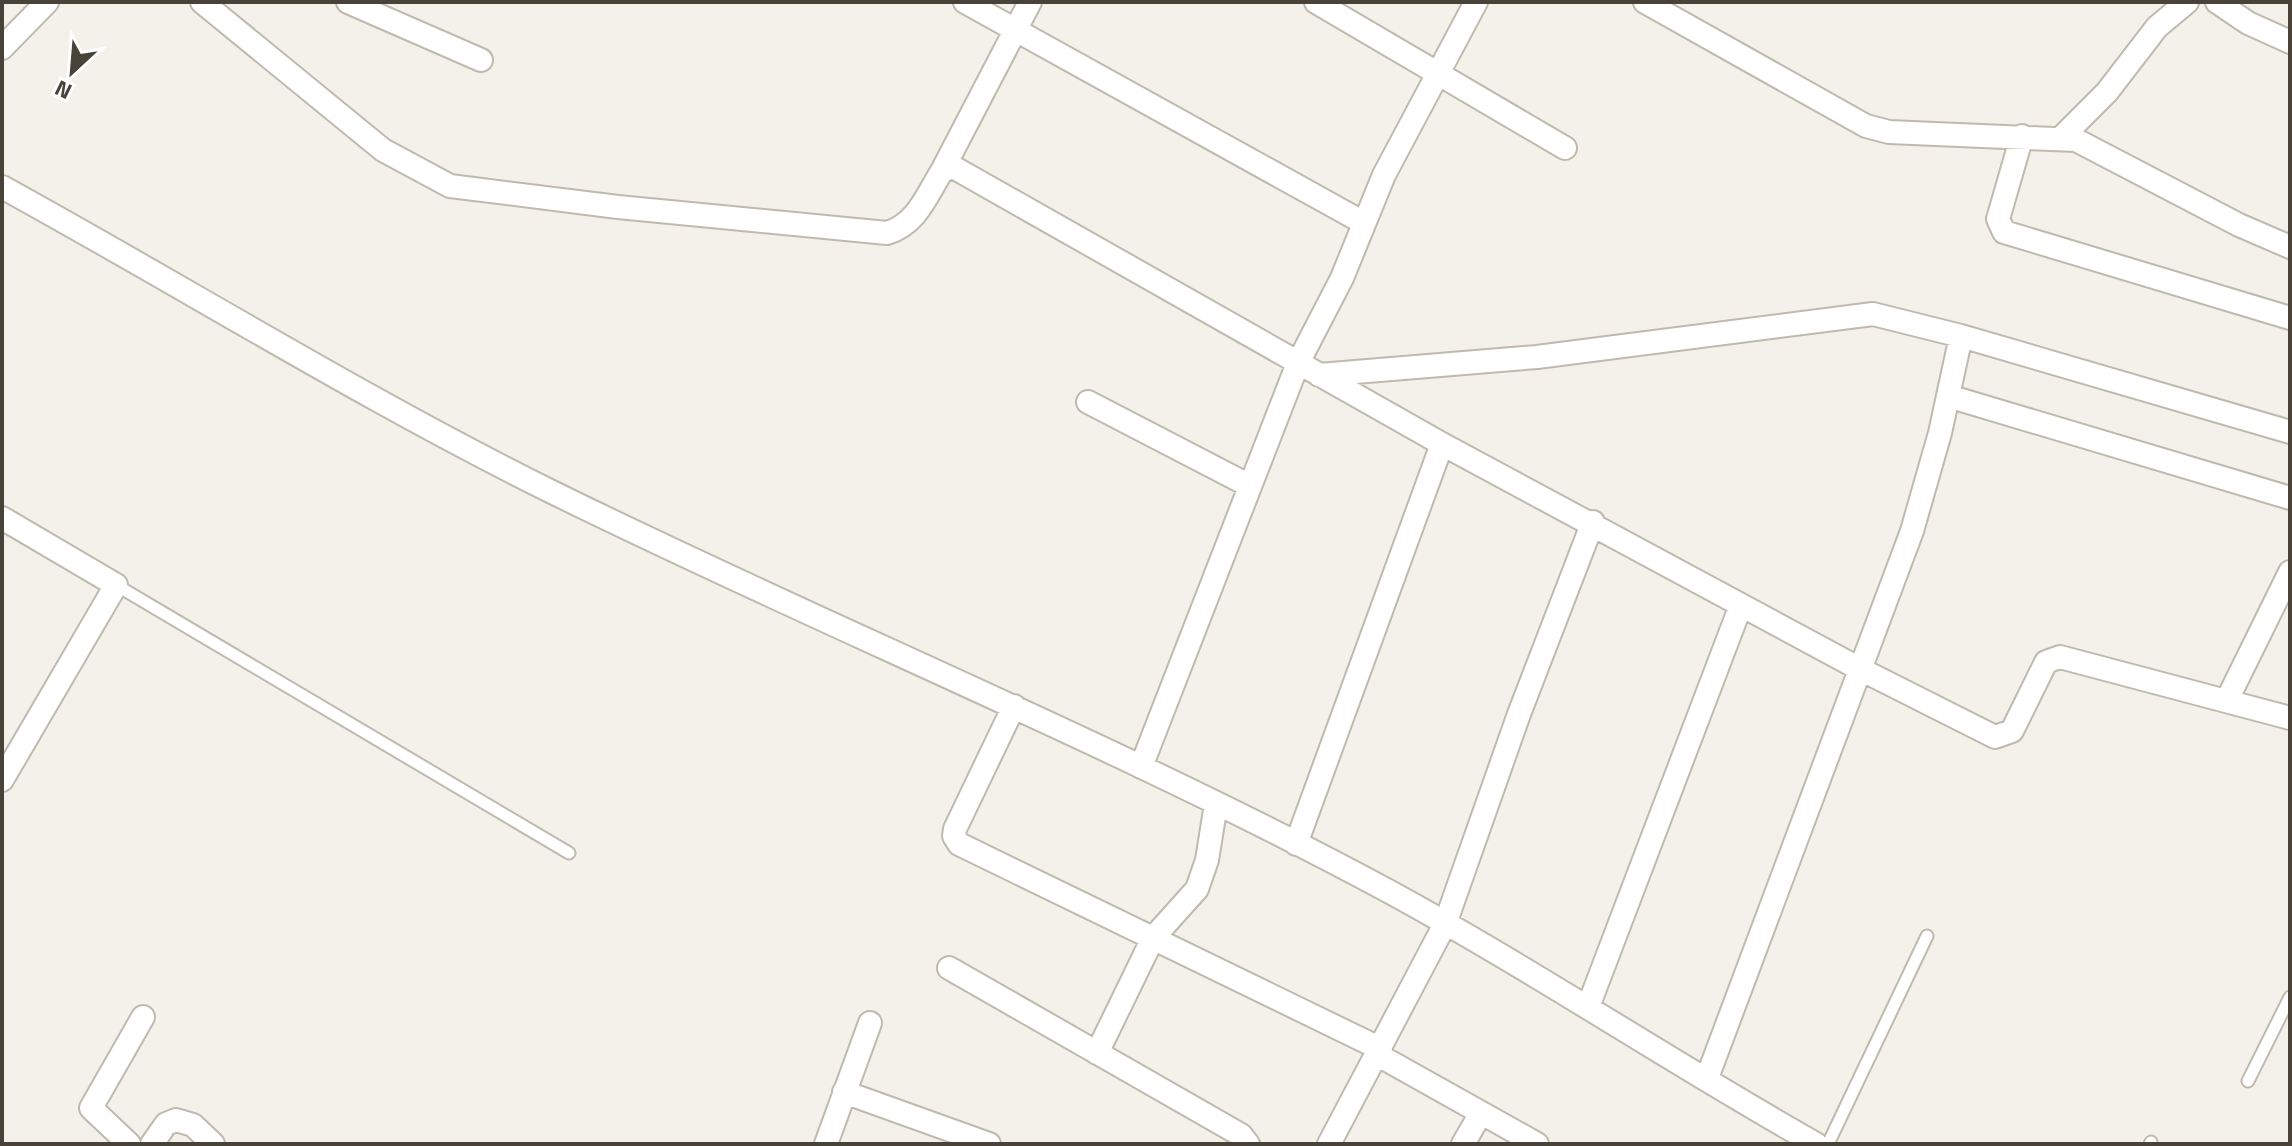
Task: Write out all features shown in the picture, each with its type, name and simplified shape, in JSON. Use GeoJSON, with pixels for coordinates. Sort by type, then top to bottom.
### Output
{"type":"FeatureCollection","features":[{"type":"Feature","properties":{"kind":"street"},"geometry":{"type":"LineString","coordinates":[[2,48],[47,2]]}},
{"type":"Feature","properties":{"kind":"street"},"geometry":{"type":"LineString","coordinates":[[202,2],[383,150],[450,186],[618,207],[887,233],[902,228],[914,218],[1030,2]]}},
{"type":"Feature","properties":{"kind":"street"},"geometry":{"type":"LineString","coordinates":[[348,2],[481,60]]}},
{"type":"Feature","properties":{"kind":"street"},"geometry":{"type":"LineString","coordinates":[[965,2],[1364,223]]}},
{"type":"Feature","properties":{"kind":"street"},"geometry":{"type":"LineString","coordinates":[[1316,2],[1565,148]]}},
{"type":"Feature","properties":{"kind":"street"},"geometry":{"type":"LineString","coordinates":[[1141,767],[1298,363],[1342,278],[1384,175],[1476,2]]}},
{"type":"Feature","properties":{"kind":"street"},"geometry":{"type":"LineString","coordinates":[[1645,2],[1866,126],[1889,132],[2061,138],[2090,146],[2239,225],[2290,247]]}},
{"type":"Feature","properties":{"kind":"street"},"geometry":{"type":"LineString","coordinates":[[2061,138],[2107,92],[2157,27],[2187,2]]}},
{"type":"Feature","properties":{"kind":"street"},"geometry":{"type":"LineString","coordinates":[[2217,2],[2248,23],[2290,42]]}},
{"type":"Feature","properties":{"kind":"street"},"geometry":{"type":"LineString","coordinates":[[2022,136],[1998,219],[2004,232],[2290,318]]}},
{"type":"Feature","properties":{"kind":"street"},"geometry":{"type":"LineString","coordinates":[[944,167],[961,172],[1442,444],[1593,522],[1858,668],[1995,737],[2004,736],[2020,720],[2051,658],[2071,658],[2290,718]]}},
{"type":"Feature","properties":{"kind":"street"},"geometry":{"type":"LineString","coordinates":[[2,187],[373,401],[462,447],[667,548],[1014,706],[1296,844],[1445,924],[1816,1144]]}},
{"type":"Feature","properties":{"kind":"street"},"geometry":{"type":"LineString","coordinates":[[1319,375],[1537,357],[1852,315],[1887,317],[2290,432]]}},
{"type":"Feature","properties":{"kind":"street"},"geometry":{"type":"LineString","coordinates":[[1707,1078],[1785,876],[1858,668],[1912,531],[1961,336]]}},
{"type":"Feature","properties":{"kind":"street"},"geometry":{"type":"LineString","coordinates":[[1948,396],[2290,498]]}},
{"type":"Feature","properties":{"kind":"street"},"geometry":{"type":"LineString","coordinates":[[1088,402],[1250,486]]}},
{"type":"Feature","properties":{"kind":"street"},"geometry":{"type":"LineString","coordinates":[[1296,844],[1442,444]]}},
{"type":"Feature","properties":{"kind":"street"},"geometry":{"type":"LineString","coordinates":[[2,518],[116,585],[2,780]]}},
{"type":"Feature","properties":{"kind":"street"},"geometry":{"type":"LineString","coordinates":[[1329,1144],[1445,924],[1519,714],[1593,522]]}},
{"type":"Feature","properties":{"kind":"street"},"geometry":{"type":"LineString","coordinates":[[2227,700],[2290,572]]}},
{"type":"Feature","properties":{"kind":"street"},"geometry":{"type":"LineString","coordinates":[[1588,1007],[1741,605]]}},
{"type":"Feature","properties":{"kind":"street"},"geometry":{"type":"LineString","coordinates":[[1014,706],[954,836],[965,848],[1380,1052],[1537,1144]]}},
{"type":"Feature","properties":{"kind":"street"},"geometry":{"type":"LineString","coordinates":[[1100,1047],[1153,938],[1197,889],[1207,860],[1216,804]]}},
{"type":"Feature","properties":{"kind":"street"},"geometry":{"type":"LineString","coordinates":[[949,968],[1100,1047],[1241,1135],[1248,1144]]}},
{"type":"Feature","properties":{"kind":"street"},"geometry":{"type":"LineString","coordinates":[[129,1144],[91,1108],[143,1017]]}},
{"type":"Feature","properties":{"kind":"street"},"geometry":{"type":"LineString","coordinates":[[826,1144],[870,1023]]}},
{"type":"Feature","properties":{"kind":"street"},"geometry":{"type":"LineString","coordinates":[[844,1092],[989,1144]]}},
{"type":"Feature","properties":{"kind":"street"},"geometry":{"type":"LineString","coordinates":[[1463,1144],[1481,1113]]}},
{"type":"Feature","properties":{"kind":"street"},"geometry":{"type":"LineString","coordinates":[[152,1144],[166,1124],[176,1120],[193,1125],[213,1144]]}},
{"type":"Feature","properties":{"kind":"lane"},"geometry":{"type":"LineString","coordinates":[[116,585],[569,853]]}},
{"type":"Feature","properties":{"kind":"lane"},"geometry":{"type":"LineString","coordinates":[[1828,1144],[1927,936]]}},
{"type":"Feature","properties":{"kind":"lane"},"geometry":{"type":"LineString","coordinates":[[2248,1081],[2290,997]]}}]}
